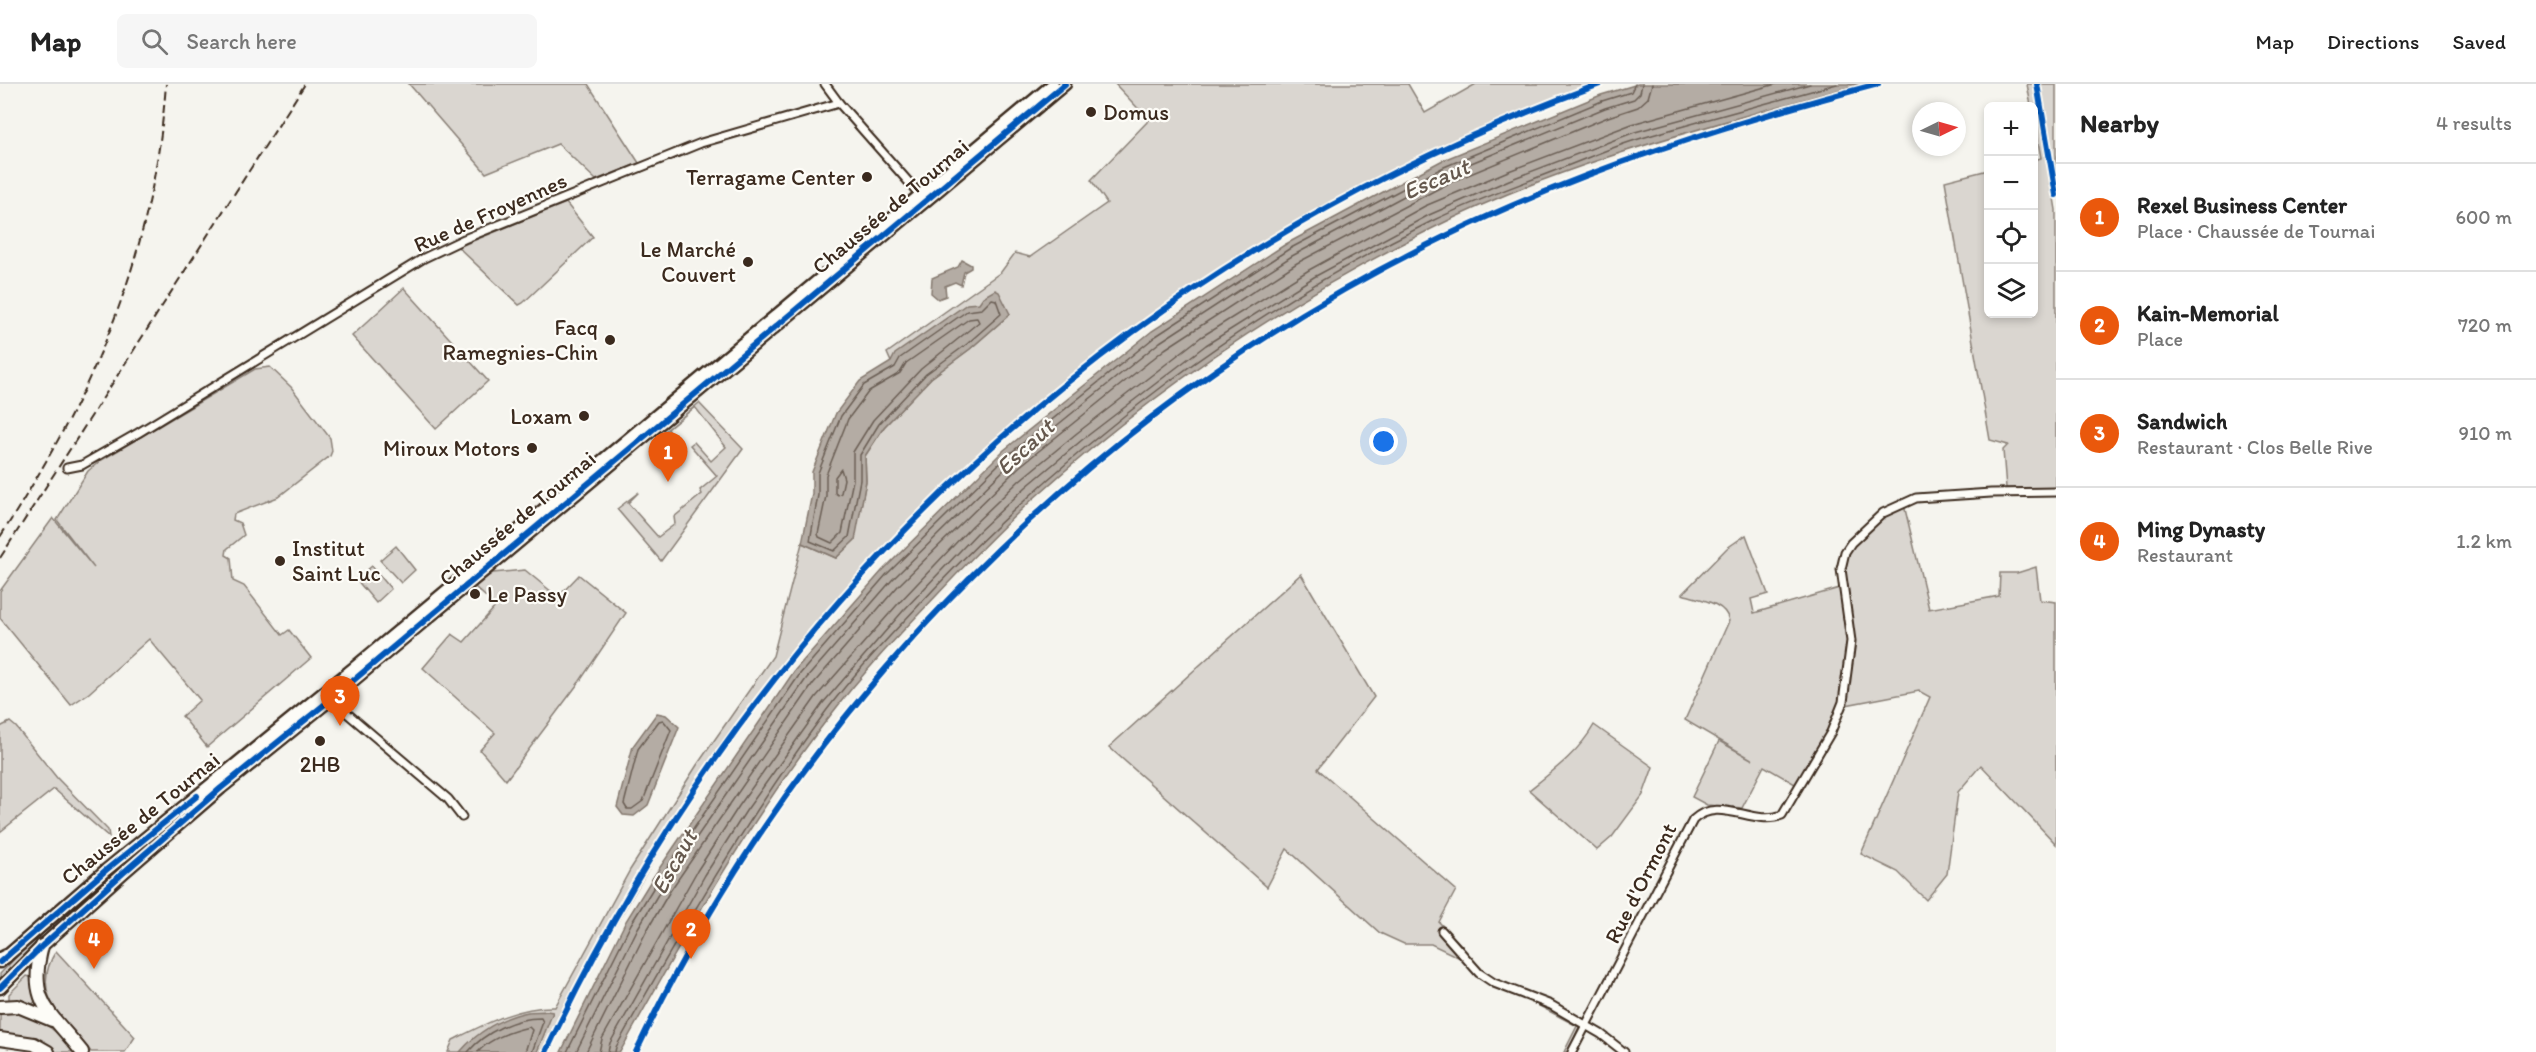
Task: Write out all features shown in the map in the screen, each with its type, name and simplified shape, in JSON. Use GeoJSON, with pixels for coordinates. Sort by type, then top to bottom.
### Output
{"type":"FeatureCollection","features":[{"type":"Feature","properties":{"kind":"highway"},"geometry":{"type":"LineString","coordinates":[[42,946],[38,967],[39,989],[44,1007],[82,1052]]}},
{"type":"Feature","properties":{"kind":"highway"},"geometry":{"type":"LineString","coordinates":[[0,1006],[18,1006],[56,1022]]}},
{"type":"Feature","properties":{"kind":"highway"},"geometry":{"type":"LineString","coordinates":[[0,1039],[34,1044],[48,1052]]}},
{"type":"Feature","properties":{"kind":"main road","name":"Chaussée de Tournai"},"geometry":{"type":"LineString","coordinates":[[0,988],[42,946],[327,696],[922,197],[1053,84]]}},
{"type":"Feature","properties":{"kind":"main road","name":"Chaussée de Tournai"},"geometry":{"type":"LineString","coordinates":[[922,197],[1065,84]]}},
{"type":"Feature","properties":{"kind":"main road","name":"Chaussée de Tournai"},"geometry":{"type":"LineString","coordinates":[[2,959],[132,848],[327,696]]}},
{"type":"Feature","properties":{"kind":"street"},"geometry":{"type":"LineString","coordinates":[[825,84],[922,197]]}},
{"type":"Feature","properties":{"kind":"street","name":"Rue de Froyennes"},"geometry":{"type":"LineString","coordinates":[[68,468],[82,465],[120,444],[434,254],[701,144],[839,103]]}},
{"type":"Feature","properties":{"kind":"street","name":"Rue d'Ormont"},"geometry":{"type":"LineString","coordinates":[[1572,1052],[1693,820],[1704,811],[1713,809],[1765,817],[1782,815],[1827,741],[1843,702],[1850,657],[1851,632],[1841,569],[1845,552],[1851,543],[1882,513],[1916,498],[1991,492],[2056,492]]}},
{"type":"Feature","properties":{"kind":"street"},"geometry":{"type":"LineString","coordinates":[[327,696],[448,799],[462,817]]}},
{"type":"Feature","properties":{"kind":"street"},"geometry":{"type":"LineString","coordinates":[[1442,931],[1479,974],[1494,983],[1551,1005],[1601,1034],[1624,1052]]}},
{"type":"Feature","properties":{"kind":"shaded area"},"geometry":{"type":"Polygon","coordinates":[[[409,84],[588,84],[639,163],[596,180],[558,144],[486,173],[409,84]]]}},
{"type":"Feature","properties":{"kind":"shaded area"},"geometry":{"type":"Polygon","coordinates":[[[1115,84],[1408,84],[1425,113],[1476,84],[1592,84],[1491,123],[1426,153],[1268,241],[1155,317],[995,445],[880,551],[833,602],[705,773],[567,1008],[547,1052],[448,1052],[453,1040],[490,1022],[528,1009],[555,1007],[630,870],[697,765],[773,656],[802,543],[836,558],[854,540],[866,481],[865,456],[884,427],[931,378],[970,349],[1010,314],[986,305],[969,306],[933,328],[891,362],[887,353],[1001,272],[1015,253],[1030,257],[1107,203],[1091,180],[1149,120],[1115,84]]]}},
{"type":"Feature","properties":{"kind":"shaded area"},"geometry":{"type":"Polygon","coordinates":[[[2027,84],[2035,84],[2038,102],[2030,102],[2027,84]]]}},
{"type":"Feature","properties":{"kind":"shaded area"},"geometry":{"type":"Polygon","coordinates":[[[2039,84],[2056,84],[2056,181],[2039,84]]]}},
{"type":"Feature","properties":{"kind":"shaded area"},"geometry":{"type":"Polygon","coordinates":[[[2038,102],[2056,210],[2056,489],[2006,488],[2003,450],[2008,445],[1990,440],[1945,181],[1984,171],[1984,318],[2038,318],[2038,159],[2041,158],[2038,141],[2038,102]]]}},
{"type":"Feature","properties":{"kind":"shaded area"},"geometry":{"type":"Polygon","coordinates":[[[566,203],[593,237],[519,305],[458,247],[566,203]]]}},
{"type":"Feature","properties":{"kind":"shaded area"},"geometry":{"type":"Polygon","coordinates":[[[404,288],[488,381],[436,429],[352,336],[404,288]]]}},
{"type":"Feature","properties":{"kind":"shaded area"},"geometry":{"type":"Polygon","coordinates":[[[270,367],[291,387],[330,438],[332,451],[330,456],[278,497],[234,514],[233,520],[240,523],[244,535],[227,549],[226,555],[231,558],[233,581],[244,586],[282,635],[289,630],[311,658],[207,747],[182,716],[200,700],[149,639],[89,693],[71,705],[0,618],[0,591],[53,518],[94,568],[57,520],[88,471],[100,461],[255,369],[270,367]]]}},
{"type":"Feature","properties":{"kind":"shaded area"},"geometry":{"type":"Polygon","coordinates":[[[699,403],[743,449],[661,561],[617,509],[639,492],[628,503],[658,537],[675,524],[674,517],[702,494],[700,490],[717,476],[690,445],[694,442],[711,461],[726,447],[695,407],[668,429],[671,434],[668,435],[665,431],[699,403]]]}},
{"type":"Feature","properties":{"kind":"shaded area"},"geometry":{"type":"Polygon","coordinates":[[[1904,505],[1929,609],[1999,596],[2000,573],[2017,573],[2036,567],[2040,600],[2056,602],[2056,844],[1981,765],[1958,792],[1947,874],[1926,900],[1898,872],[1861,854],[1930,697],[1919,691],[1846,705],[1800,787],[1764,766],[1742,808],[1707,805],[1692,797],[1719,741],[1753,760],[1685,720],[1729,621],[1723,609],[1717,605],[1682,594],[1727,548],[1746,535],[1768,594],[1751,599],[1754,613],[1843,587],[1851,632],[1848,693],[1854,641],[1845,586],[1846,559],[1866,531],[1904,505]]]}},
{"type":"Feature","properties":{"kind":"shaded area"},"geometry":{"type":"Polygon","coordinates":[[[396,546],[415,570],[401,583],[380,560],[396,546]]]}},
{"type":"Feature","properties":{"kind":"shaded area"},"geometry":{"type":"Polygon","coordinates":[[[372,566],[391,589],[376,603],[356,579],[372,566]]]}},
{"type":"Feature","properties":{"kind":"shaded area"},"geometry":{"type":"Polygon","coordinates":[[[525,570],[558,597],[579,575],[626,613],[580,681],[506,780],[480,750],[495,733],[423,668],[452,634],[464,642],[496,606],[474,586],[493,573],[525,570]]]}},
{"type":"Feature","properties":{"kind":"shaded area"},"geometry":{"type":"Polygon","coordinates":[[[1301,574],[1374,697],[1318,769],[1456,890],[1439,922],[1463,947],[1458,957],[1431,944],[1404,944],[1380,933],[1287,849],[1267,887],[1109,747],[1301,574]]]}},
{"type":"Feature","properties":{"kind":"shaded area"},"geometry":{"type":"Polygon","coordinates":[[[10,722],[57,778],[108,830],[109,837],[54,789],[0,832],[0,727],[10,722]]]}},
{"type":"Feature","properties":{"kind":"shaded area"},"geometry":{"type":"Polygon","coordinates":[[[1594,725],[1653,767],[1643,795],[1612,837],[1597,850],[1529,790],[1581,744],[1594,725]]]}},
{"type":"Feature","properties":{"kind":"shaded area"},"geometry":{"type":"Polygon","coordinates":[[[41,937],[44,940],[0,985],[0,974],[22,951],[41,937]]]}},
{"type":"Feature","properties":{"kind":"shaded area"},"geometry":{"type":"Polygon","coordinates":[[[56,951],[135,1037],[125,1052],[91,1052],[54,1006],[48,994],[46,981],[48,967],[56,951]]]}},
{"type":"Feature","properties":{"kind":"shaded area"},"geometry":{"type":"Polygon","coordinates":[[[27,976],[33,978],[37,999],[31,1006],[9,1001],[9,994],[27,976]]]}},
{"type":"Feature","properties":{"kind":"shaded area"},"geometry":{"type":"Polygon","coordinates":[[[1530,997],[1580,1025],[1568,1052],[1564,1052],[1577,1026],[1528,1000],[1530,997]]]}},
{"type":"Feature","properties":{"kind":"shaded area"},"geometry":{"type":"Polygon","coordinates":[[[0,1010],[24,1013],[43,1022],[75,1052],[56,1052],[39,1043],[0,1035],[0,1010]]]}},
{"type":"Feature","properties":{"kind":"water","name":"Escaut"},"geometry":{"type":"Polygon","coordinates":[[[1638,84],[1859,84],[1589,163],[1484,204],[1433,228],[1327,285],[1225,349],[1175,384],[1080,458],[1021,510],[948,583],[857,682],[803,752],[746,835],[620,1052],[561,1052],[626,921],[652,879],[795,670],[882,571],[1004,450],[1152,331],[1286,244],[1441,161],[1601,95],[1638,84]]]}},
{"type":"Feature","properties":{"kind":"water"},"geometry":{"type":"Polygon","coordinates":[[[962,260],[971,265],[971,268],[964,272],[961,285],[955,282],[945,286],[946,296],[938,299],[931,293],[932,278],[958,267],[962,260]]]}},
{"type":"Feature","properties":{"kind":"water"},"geometry":{"type":"Polygon","coordinates":[[[995,290],[999,292],[1010,314],[970,349],[931,378],[884,427],[865,456],[866,481],[855,540],[836,558],[802,543],[812,494],[812,472],[836,413],[860,381],[891,362],[895,354],[967,304],[979,303],[983,297],[995,290]]]}},
{"type":"Feature","properties":{"kind":"water"},"geometry":{"type":"Polygon","coordinates":[[[657,713],[666,715],[679,727],[648,805],[634,816],[623,815],[617,807],[633,746],[657,713]]]}},
{"type":"Feature","properties":{"kind":"water"},"geometry":{"type":"Polygon","coordinates":[[[553,1012],[537,1052],[460,1052],[491,1026],[518,1014],[553,1012]]]}},
{"type":"Feature","properties":{"kind":"railway"},"geometry":{"type":"LineString","coordinates":[[0,537],[64,429],[113,321],[133,266],[148,208],[159,148],[166,84]]}},
{"type":"Feature","properties":{"kind":"railway"},"geometry":{"type":"LineString","coordinates":[[0,558],[305,84]]}},
{"type":"Feature","properties":{"kind":"cycle path"},"geometry":{"type":"LineString","coordinates":[[0,988],[42,946],[221,788],[330,700],[1065,84]]}},
{"type":"Feature","properties":{"kind":"cycle path"},"geometry":{"type":"LineString","coordinates":[[546,1052],[634,886],[735,732],[849,591],[976,462],[1114,346],[1265,244],[1427,157],[1600,84]]}},
{"type":"Feature","properties":{"kind":"cycle path"},"geometry":{"type":"LineString","coordinates":[[636,1052],[704,923],[784,799],[873,684],[972,575],[1079,476],[1195,386],[1317,305],[1446,236],[1551,189],[1604,169],[1767,115],[1878,84]]}},
{"type":"Feature","properties":{"kind":"cycle path"},"geometry":{"type":"LineString","coordinates":[[2037,84],[2056,195]]}},
{"type":"Feature","properties":{"kind":"cycle path"},"geometry":{"type":"LineString","coordinates":[[0,962],[106,870],[197,796]]}},
{"type":"Feature","properties":{"kind":"place","name":"Domus"},"geometry":{"type":"Point","coordinates":[1091,112]}},
{"type":"Feature","properties":{"kind":"place","name":"Terragame Center"},"geometry":{"type":"Point","coordinates":[867,177]}},
{"type":"Feature","properties":{"kind":"place","name":"Le Marché Couvert"},"geometry":{"type":"Point","coordinates":[748,262]}},
{"type":"Feature","properties":{"kind":"place","name":"Facq Ramegnies-Chin"},"geometry":{"type":"Point","coordinates":[610,340]}},
{"type":"Feature","properties":{"kind":"place","name":"Loxam"},"geometry":{"type":"Point","coordinates":[584,416]}},
{"type":"Feature","properties":{"kind":"place","name":"Miroux Motors"},"geometry":{"type":"Point","coordinates":[532,448]}},
{"type":"Feature","properties":{"kind":"place","name":"Rexel Business Center"},"geometry":{"type":"Point","coordinates":[668,482]}},
{"type":"Feature","properties":{"kind":"place","name":"Institut Saint Luc"},"geometry":{"type":"Point","coordinates":[280,561]}},
{"type":"Feature","properties":{"kind":"place","name":"Le Passy"},"geometry":{"type":"Point","coordinates":[475,594]}},
{"type":"Feature","properties":{"kind":"place","name":"Sandwich"},"geometry":{"type":"Point","coordinates":[340,726]}},
{"type":"Feature","properties":{"kind":"place","name":"2HB"},"geometry":{"type":"Point","coordinates":[320,741]}},
{"type":"Feature","properties":{"kind":"place","name":"Kain-Memorial"},"geometry":{"type":"Point","coordinates":[691,959]}},
{"type":"Feature","properties":{"kind":"place","name":"Ming Dynasty"},"geometry":{"type":"Point","coordinates":[94,969]}}]}
